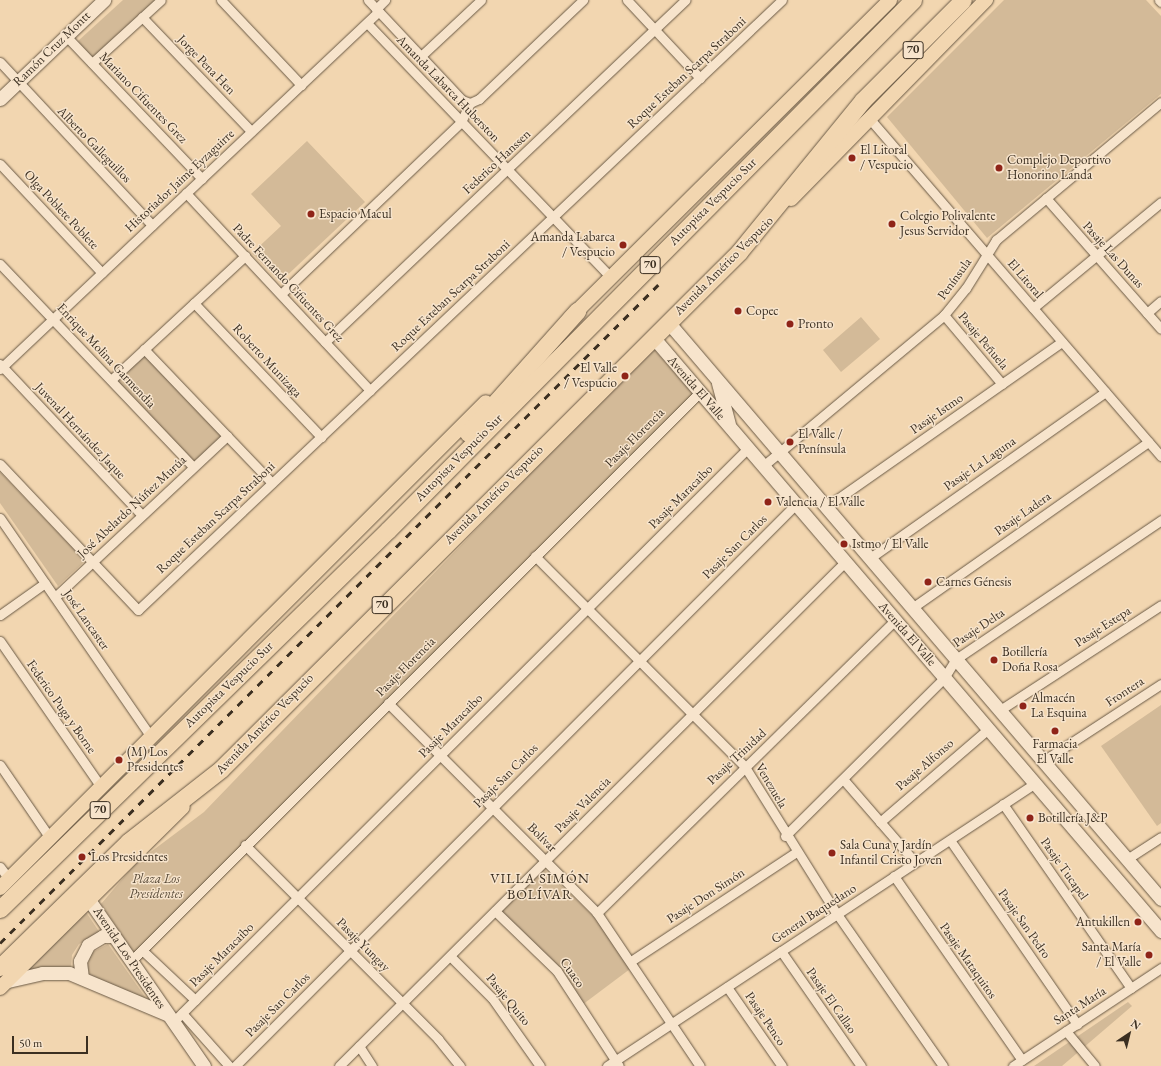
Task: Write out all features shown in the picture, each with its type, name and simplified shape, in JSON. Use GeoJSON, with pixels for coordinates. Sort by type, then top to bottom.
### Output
{"type":"FeatureCollection","features":[{"type":"Feature","properties":{"kind":"highway","name":"Autopista Vespucio Sur"},"geometry":{"type":"LineString","coordinates":[[0,909],[388,530],[913,0]]}},
{"type":"Feature","properties":{"kind":"highway","name":"70"},"geometry":{"type":"LineString","coordinates":[[738,252],[863,100],[963,0]]}},
{"type":"Feature","properties":{"kind":"highway","name":"Avenida Américo Vespucio"},"geometry":{"type":"LineString","coordinates":[[221,769],[738,252]]}},
{"type":"Feature","properties":{"kind":"highway"},"geometry":{"type":"LineString","coordinates":[[388,530],[436,467],[536,361],[577,311]]}},
{"type":"Feature","properties":{"kind":"highway","name":"70"},"geometry":{"type":"LineString","coordinates":[[3,979],[128,842],[221,769]]}},
{"type":"Feature","properties":{"kind":"main road"},"geometry":{"type":"LineString","coordinates":[[5,883],[890,0]]}},
{"type":"Feature","properties":{"kind":"main road","name":"Avenida Américo Vespucio"},"geometry":{"type":"LineString","coordinates":[[738,252],[986,0]]}},
{"type":"Feature","properties":{"kind":"main road","name":"Avenida Américo Vespucio"},"geometry":{"type":"LineString","coordinates":[[3,979],[90,900],[221,769]]}},
{"type":"Feature","properties":{"kind":"street","name":"Ramón Cruz Montt"},"geometry":{"type":"LineString","coordinates":[[0,99],[104,0]]}},
{"type":"Feature","properties":{"kind":"street"},"geometry":{"type":"LineString","coordinates":[[92,63],[161,0]]}},
{"type":"Feature","properties":{"kind":"street"},"geometry":{"type":"LineString","coordinates":[[221,0],[301,84]]}},
{"type":"Feature","properties":{"kind":"street","name":"Amanda Labarca Huberston"},"geometry":{"type":"LineString","coordinates":[[368,0],[462,100],[470,103]]}},
{"type":"Feature","properties":{"kind":"street","name":"Historiador Jaime Eyzaguirre"},"geometry":{"type":"LineString","coordinates":[[1,367],[367,22],[386,0]]}},
{"type":"Feature","properties":{"kind":"street"},"geometry":{"type":"LineString","coordinates":[[421,56],[481,0]]}},
{"type":"Feature","properties":{"kind":"street"},"geometry":{"type":"LineString","coordinates":[[281,294],[461,122],[470,103],[479,99],[583,0]]}},
{"type":"Feature","properties":{"kind":"street"},"geometry":{"type":"LineString","coordinates":[[627,0],[700,78]]}},
{"type":"Feature","properties":{"kind":"street","name":"Federico Hanssen"},"geometry":{"type":"LineString","coordinates":[[325,342],[686,0]]}},
{"type":"Feature","properties":{"kind":"street","name":"Roque Esteban Scarpa Straboni"},"geometry":{"type":"LineString","coordinates":[[92,562],[138,610],[782,0]]}},
{"type":"Feature","properties":{"kind":"street","name":"Jorge Pena Hen"},"geometry":{"type":"LineString","coordinates":[[142,17],[252,131]]}},
{"type":"Feature","properties":{"kind":"street","name":"Amanda Labarca Huberston"},"geometry":{"type":"LineString","coordinates":[[367,22],[552,218],[611,277]]}},
{"type":"Feature","properties":{"kind":"street","name":"Mariano Cifuentes Grez"},"geometry":{"type":"LineString","coordinates":[[66,36],[202,178]]}},
{"type":"Feature","properties":{"kind":"street","name":"Alberto Galleguillos"},"geometry":{"type":"LineString","coordinates":[[0,62],[17,83],[152,225]]}},
{"type":"Feature","properties":{"kind":"street","name":"Península"},"geometry":{"type":"LineString","coordinates":[[763,466],[778,450],[944,314],[996,240],[1161,102]]}},
{"type":"Feature","properties":{"kind":"street","name":"El Litoral"},"geometry":{"type":"LineString","coordinates":[[869,118],[1161,456]]}},
{"type":"Feature","properties":{"kind":"street","name":"Olga Poblete Poblete"},"geometry":{"type":"LineString","coordinates":[[0,164],[102,273]]}},
{"type":"Feature","properties":{"kind":"street","name":"Padre Fernando Cifuentes Grez"},"geometry":{"type":"LineString","coordinates":[[186,193],[370,390]]}},
{"type":"Feature","properties":{"kind":"street","name":"Pasaje Las Dunas"},"geometry":{"type":"LineString","coordinates":[[1046,198],[1161,329]]}},
{"type":"Feature","properties":{"kind":"street"},"geometry":{"type":"LineString","coordinates":[[1033,308],[1161,202]]}},
{"type":"Feature","properties":{"kind":"street"},"geometry":{"type":"LineString","coordinates":[[111,380],[245,256]]}},
{"type":"Feature","properties":{"kind":"street","name":"Enrique Molina Garmendia"},"geometry":{"type":"LineString","coordinates":[[0,264],[193,467]]}},
{"type":"Feature","properties":{"kind":"street"},"geometry":{"type":"LineString","coordinates":[[1147,313],[1161,301]]}},
{"type":"Feature","properties":{"kind":"street","name":"Roberto Munizaga"},"geometry":{"type":"LineString","coordinates":[[194,303],[321,437]]}},
{"type":"Feature","properties":{"kind":"street","name":"Pasaje Peñuela"},"geometry":{"type":"LineString","coordinates":[[944,314],[1002,384]]}},
{"type":"Feature","properties":{"kind":"street","name":"Avenida El Valle"},"geometry":{"type":"LineString","coordinates":[[668,322],[1161,899]]}},
{"type":"Feature","properties":{"kind":"street","name":"Avenida El Valle"},"geometry":{"type":"LineString","coordinates":[[653,337],[1161,932]]}},
{"type":"Feature","properties":{"kind":"street","name":"Pasaje Istmo"},"geometry":{"type":"LineString","coordinates":[[826,507],[1062,342]]}},
{"type":"Feature","properties":{"kind":"street"},"geometry":{"type":"LineString","coordinates":[[144,350],[272,483]]}},
{"type":"Feature","properties":{"kind":"street","name":"Juvenal Hernández Jaque"},"geometry":{"type":"LineString","coordinates":[[1,367],[142,515]]}},
{"type":"Feature","properties":{"kind":"street"},"geometry":{"type":"LineString","coordinates":[[716,379],[730,428]]}},
{"type":"Feature","properties":{"kind":"street","name":"Pasaje Florencia"},"geometry":{"type":"LineString","coordinates":[[131,961],[700,392]]}},
{"type":"Feature","properties":{"kind":"street","name":"Pasaje La Laguna"},"geometry":{"type":"LineString","coordinates":[[870,558],[1105,392]]}},
{"type":"Feature","properties":{"kind":"street","name":"José Abelardo Núñez Murúa"},"geometry":{"type":"LineString","coordinates":[[55,597],[227,436]]}},
{"type":"Feature","properties":{"kind":"street","name":"Pasaje Ladera"},"geometry":{"type":"LineString","coordinates":[[912,608],[1148,442]]}},
{"type":"Feature","properties":{"kind":"street","name":"Pasaje Maracaibo"},"geometry":{"type":"LineString","coordinates":[[171,1019],[182,1013],[748,448]]}},
{"type":"Feature","properties":{"kind":"street"},"geometry":{"type":"LineString","coordinates":[[0,464],[92,562]]}},
{"type":"Feature","properties":{"kind":"street","name":"Pasaje San Carlos"},"geometry":{"type":"LineString","coordinates":[[235,1066],[796,504]]}},
{"type":"Feature","properties":{"kind":"street","name":"José Lancaster"},"geometry":{"type":"LineString","coordinates":[[0,518],[151,737]]}},
{"type":"Feature","properties":{"kind":"street","name":"Pasaje Delta"},"geometry":{"type":"LineString","coordinates":[[785,836],[944,678],[956,659],[1161,520]]}},
{"type":"Feature","properties":{"kind":"street","name":"Venezuela"},"geometry":{"type":"LineString","coordinates":[[535,556],[745,767],[785,836],[837,914],[943,1066]]}},
{"type":"Feature","properties":{"kind":"street","name":"Pasaje Valencia"},"geometry":{"type":"LineString","coordinates":[[339,1066],[845,562]]}},
{"type":"Feature","properties":{"kind":"street"},"geometry":{"type":"LineString","coordinates":[[0,614],[45,583]]}},
{"type":"Feature","properties":{"kind":"street","name":"Pasaje Estepa"},"geometry":{"type":"LineString","coordinates":[[1000,710],[1161,605]]}},
{"type":"Feature","properties":{"kind":"street","name":"Pasaje Trinidad"},"geometry":{"type":"LineString","coordinates":[[597,913],[895,620]]}},
{"type":"Feature","properties":{"kind":"street","name":"Federico Puga y Borne"},"geometry":{"type":"LineString","coordinates":[[0,641],[101,787]]}},
{"type":"Feature","properties":{"kind":"street","name":"Frontera"},"geometry":{"type":"LineString","coordinates":[[1043,761],[1161,684]]}},
{"type":"Feature","properties":{"kind":"street","name":"Bolívar"},"geometry":{"type":"LineString","coordinates":[[388,703],[597,913],[631,961],[700,1066]]}},
{"type":"Feature","properties":{"kind":"street","name":"Pasaje Alfonso"},"geometry":{"type":"LineString","coordinates":[[880,822],[988,729]]}},
{"type":"Feature","properties":{"kind":"street"},"geometry":{"type":"LineString","coordinates":[[0,765],[50,838]]}},
{"type":"Feature","properties":{"kind":"street"},"geometry":{"type":"LineString","coordinates":[[843,779],[915,862]]}},
{"type":"Feature","properties":{"kind":"street","name":"General Baquedano"},"geometry":{"type":"LineString","coordinates":[[614,1064],[672,1023],[1034,784]]}},
{"type":"Feature","properties":{"kind":"street","name":"Pasaje Tucapel"},"geometry":{"type":"LineString","coordinates":[[1003,804],[1131,988]]}},
{"type":"Feature","properties":{"kind":"street"},"geometry":{"type":"LineString","coordinates":[[1127,860],[1161,837]]}},
{"type":"Feature","properties":{"kind":"street","name":"Pasaje San Pedro"},"geometry":{"type":"LineString","coordinates":[[950,840],[1077,1024]]}},
{"type":"Feature","properties":{"kind":"street","name":"Pasaje Yungay"},"geometry":{"type":"LineString","coordinates":[[245,846],[402,1003],[460,1066]]}},
{"type":"Feature","properties":{"kind":"street","name":"Pasaje Don Simón"},"geometry":{"type":"LineString","coordinates":[[631,961],[796,852]]}},
{"type":"Feature","properties":{"kind":"street"},"geometry":{"type":"LineString","coordinates":[[0,867],[5,883]]}},
{"type":"Feature","properties":{"kind":"street","name":"Pasaje Mataquitos"},"geometry":{"type":"LineString","coordinates":[[894,876],[1022,1060]]}},
{"type":"Feature","properties":{"kind":"street","name":"Avenida Los Presidentes"},"geometry":{"type":"LineString","coordinates":[[90,900],[204,1066]]}},
{"type":"Feature","properties":{"kind":"street","name":"Cuaco"},"geometry":{"type":"LineString","coordinates":[[495,911],[557,971],[614,1064]]}},
{"type":"Feature","properties":{"kind":"street"},"geometry":{"type":"LineString","coordinates":[[82,978],[80,961],[88,945],[97,938],[114,936]]}},
{"type":"Feature","properties":{"kind":"street"},"geometry":{"type":"LineString","coordinates":[[142,950],[195,1000]]}},
{"type":"Feature","properties":{"kind":"street","name":"Pasaje El Callao"},"geometry":{"type":"LineString","coordinates":[[781,951],[861,1066]]}},
{"type":"Feature","properties":{"kind":"street","name":"Pasaje Quito"},"geometry":{"type":"LineString","coordinates":[[450,956],[496,1002],[540,1066]]}},
{"type":"Feature","properties":{"kind":"street","name":"Santa María"},"geometry":{"type":"LineString","coordinates":[[1013,1066],[1161,968]]}},
{"type":"Feature","properties":{"kind":"street","name":"Avenida Los Presidentes"},"geometry":{"type":"LineString","coordinates":[[3,979],[59,972],[82,978],[171,1019]]}},
{"type":"Feature","properties":{"kind":"street","name":"Pasaje Penco"},"geometry":{"type":"LineString","coordinates":[[727,987],[782,1066]]}},
{"type":"Feature","properties":{"kind":"street"},"geometry":{"type":"LineString","coordinates":[[182,1013],[229,1066]]}},
{"type":"Feature","properties":{"kind":"street"},"geometry":{"type":"LineString","coordinates":[[1066,1031],[1095,1066]]}},
{"type":"Feature","properties":{"kind":"street"},"geometry":{"type":"LineString","coordinates":[[359,1046],[372,1066]]}},
{"type":"Feature","properties":{"kind":"green space"},"geometry":{"type":"Polygon","coordinates":[[[123,0],[155,0],[93,59],[78,41],[123,0]]]}},
{"type":"Feature","properties":{"kind":"green space","name":"Complejo Deportivo Honorino Landa"},"geometry":{"type":"Polygon","coordinates":[[[1004,0],[1146,0],[1161,16],[1161,94],[987,238],[887,117],[1004,0]]]}},
{"type":"Feature","properties":{"kind":"green space","name":"Espacio Macul"},"geometry":{"type":"Polygon","coordinates":[[[307,141],[365,202],[280,282],[252,253],[281,226],[251,194],[307,141]]]}},
{"type":"Feature","properties":{"kind":"green space"},"geometry":{"type":"Polygon","coordinates":[[[861,317],[880,339],[841,372],[823,350],[861,317]]]}},
{"type":"Feature","properties":{"kind":"green space","name":"Plaza Los Presidentes"},"geometry":{"type":"Polygon","coordinates":[[[652,347],[693,394],[134,953],[101,904],[136,863],[204,812],[652,347]]]}},
{"type":"Feature","properties":{"kind":"green space"},"geometry":{"type":"Polygon","coordinates":[[[145,354],[222,436],[193,463],[114,381],[145,354]]]}},
{"type":"Feature","properties":{"kind":"green space"},"geometry":{"type":"Polygon","coordinates":[[[0,472],[85,561],[58,586],[0,503],[0,472]]]}},
{"type":"Feature","properties":{"kind":"green space"},"geometry":{"type":"Polygon","coordinates":[[[1161,705],[1161,823],[1157,826],[1101,746],[1161,705]]]}},
{"type":"Feature","properties":{"kind":"green space"},"geometry":{"type":"Polygon","coordinates":[[[543,868],[596,919],[630,969],[582,1005],[500,913],[543,868]]]}},
{"type":"Feature","properties":{"kind":"green space"},"geometry":{"type":"Polygon","coordinates":[[[86,912],[100,933],[79,944],[72,955],[71,969],[25,973],[86,912]]]}},
{"type":"Feature","properties":{"kind":"green space"},"geometry":{"type":"Polygon","coordinates":[[[108,944],[148,1001],[91,978],[87,967],[91,953],[108,944]]]}},
{"type":"Feature","properties":{"kind":"green space"},"geometry":{"type":"Polygon","coordinates":[[[1128,1002],[1132,1006],[1062,1066],[1034,1066],[1128,1002]]]}},
{"type":"Feature","properties":{"kind":"railway"},"geometry":{"type":"LineString","coordinates":[[0,943],[658,285]]}},
{"type":"Feature","properties":{"kind":"place","name":"El Litoral / Vespucio"},"geometry":{"type":"Point","coordinates":[852,158]}},
{"type":"Feature","properties":{"kind":"place","name":"Complejo Deportivo Honorino Landa"},"geometry":{"type":"Point","coordinates":[999,168]}},
{"type":"Feature","properties":{"kind":"place","name":"Espacio Macul"},"geometry":{"type":"Point","coordinates":[311,214]}},
{"type":"Feature","properties":{"kind":"place","name":"Colegio Polivalente Jesus Servidor"},"geometry":{"type":"Point","coordinates":[892,224]}},
{"type":"Feature","properties":{"kind":"place","name":"Amanda Labarca / Vespucio"},"geometry":{"type":"Point","coordinates":[623,245]}},
{"type":"Feature","properties":{"kind":"place","name":"Copec"},"geometry":{"type":"Point","coordinates":[738,311]}},
{"type":"Feature","properties":{"kind":"place","name":"Pronto"},"geometry":{"type":"Point","coordinates":[790,324]}},
{"type":"Feature","properties":{"kind":"place","name":"El Valle / Vespucio"},"geometry":{"type":"Point","coordinates":[625,376]}},
{"type":"Feature","properties":{"kind":"place","name":"El Valle / Península"},"geometry":{"type":"Point","coordinates":[790,442]}},
{"type":"Feature","properties":{"kind":"place","name":"Valencia / El Valle"},"geometry":{"type":"Point","coordinates":[768,502]}},
{"type":"Feature","properties":{"kind":"place","name":"Istmo / El Valle"},"geometry":{"type":"Point","coordinates":[844,544]}},
{"type":"Feature","properties":{"kind":"place","name":"Carnes Génesis"},"geometry":{"type":"Point","coordinates":[928,582]}},
{"type":"Feature","properties":{"kind":"place","name":"Botillería Doña Rosa"},"geometry":{"type":"Point","coordinates":[994,660]}},
{"type":"Feature","properties":{"kind":"place","name":"Almacén La Esquina"},"geometry":{"type":"Point","coordinates":[1023,706]}},
{"type":"Feature","properties":{"kind":"place","name":"Farmacia El Valle"},"geometry":{"type":"Point","coordinates":[1055,731]}},
{"type":"Feature","properties":{"kind":"place","name":"(M) Los Presidentes"},"geometry":{"type":"Point","coordinates":[119,760]}},
{"type":"Feature","properties":{"kind":"place","name":"Botillería J&P"},"geometry":{"type":"Point","coordinates":[1030,818]}},
{"type":"Feature","properties":{"kind":"place","name":"Sala Cuna y Jardín Infantil Cristo Joven"},"geometry":{"type":"Point","coordinates":[832,853]}},
{"type":"Feature","properties":{"kind":"place","name":"Los Presidentes"},"geometry":{"type":"Point","coordinates":[82,857]}},
{"type":"Feature","properties":{"kind":"place","name":"Antukillen"},"geometry":{"type":"Point","coordinates":[1138,922]}},
{"type":"Feature","properties":{"kind":"place","name":"Santa María / El Valle"},"geometry":{"type":"Point","coordinates":[1149,955]}},
{"type":"Feature","properties":{"kind":"district","name":"VILLA SIMÓN BOLÍVAR"},"geometry":{"type":"Point","coordinates":[540,886]}}]}
